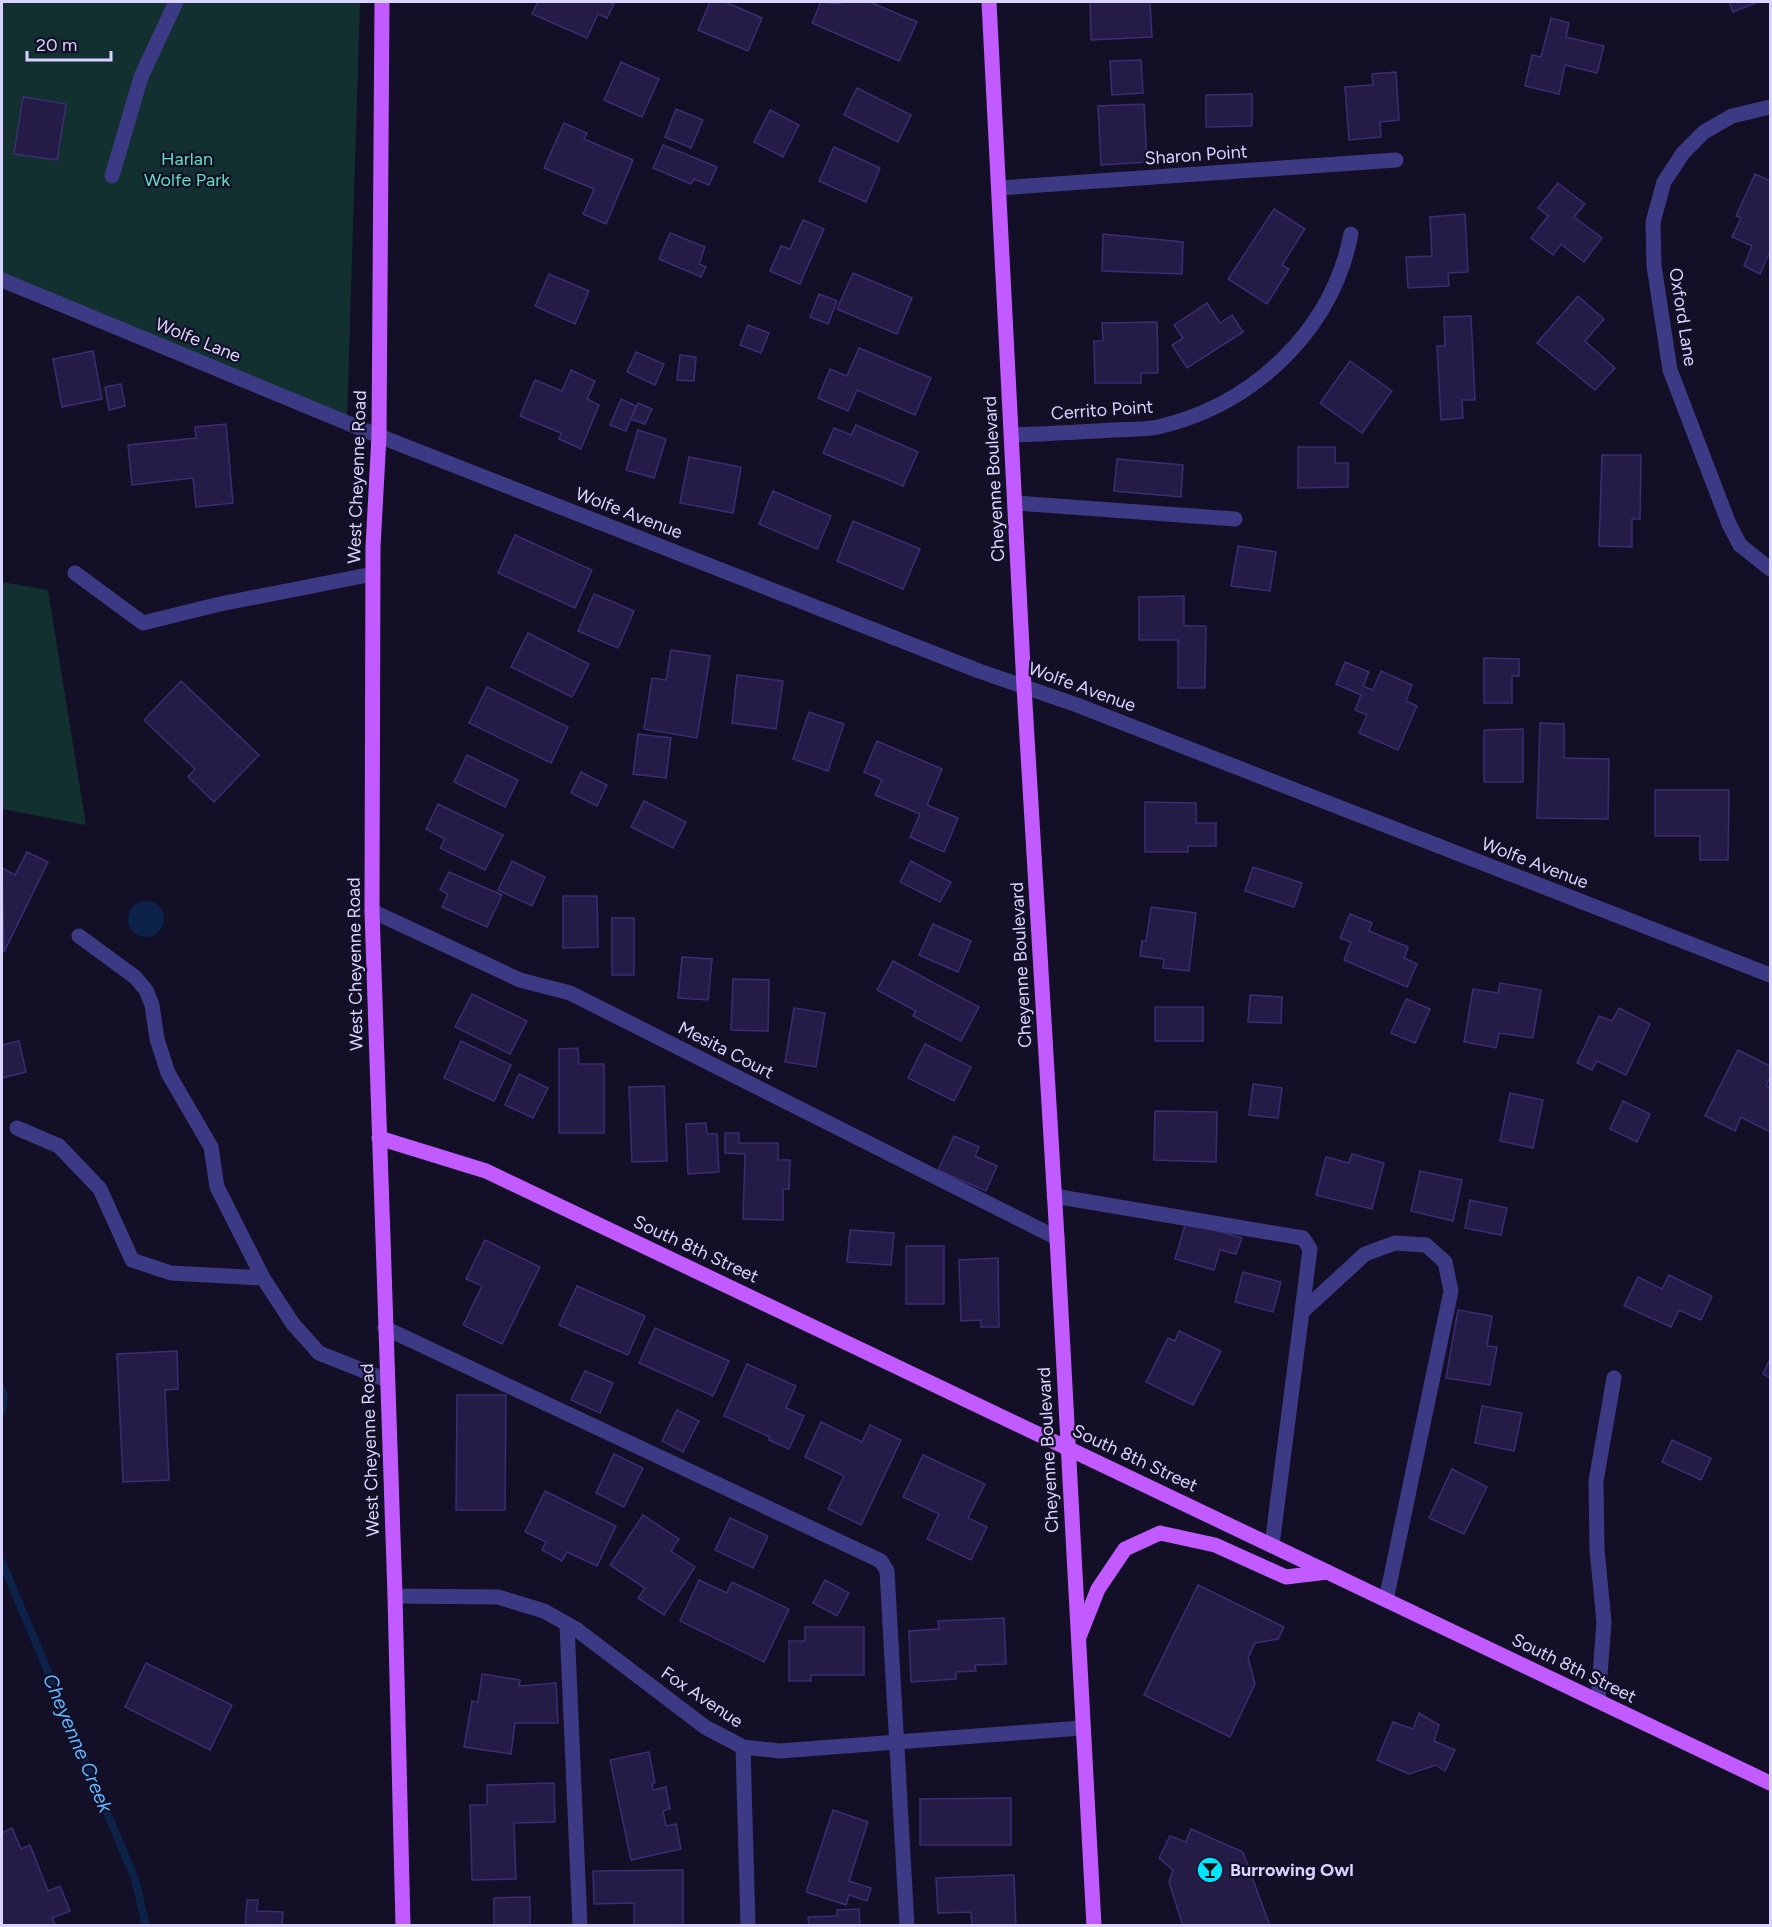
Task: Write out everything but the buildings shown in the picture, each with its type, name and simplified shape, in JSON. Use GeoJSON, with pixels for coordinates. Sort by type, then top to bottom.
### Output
{"type":"FeatureCollection","features":[{"type":"Feature","properties":{"kind":"main road","name":"West Cheyenne Road"},"geometry":{"type":"LineString","coordinates":[[382,2],[379,436],[373,574],[372,911],[395,1596],[403,1926]]}},
{"type":"Feature","properties":{"kind":"main road","name":"Cheyenne Boulevard"},"geometry":{"type":"LineString","coordinates":[[988,2],[1094,1926]]}},
{"type":"Feature","properties":{"kind":"main road","name":"South 8th Street"},"geometry":{"type":"LineString","coordinates":[[379,1138],[486,1171],[1770,1783]]}},
{"type":"Feature","properties":{"kind":"main road"},"geometry":{"type":"LineString","coordinates":[[1077,1642],[1098,1589],[1125,1549],[1160,1533],[1215,1545],[1286,1577],[1327,1572]]}},
{"type":"Feature","properties":{"kind":"street"},"geometry":{"type":"LineString","coordinates":[[112,176],[141,77],[176,2]]}},
{"type":"Feature","properties":{"kind":"street","name":"Oxford Lane"},"geometry":{"type":"LineString","coordinates":[[1770,107],[1732,116],[1704,132],[1683,153],[1664,182],[1653,222],[1654,266],[1670,370],[1729,524],[1740,545],[1770,569]]}},
{"type":"Feature","properties":{"kind":"street","name":"Sharon Point"},"geometry":{"type":"LineString","coordinates":[[999,188],[1396,160]]}},
{"type":"Feature","properties":{"kind":"street","name":"Cerrito Point"},"geometry":{"type":"LineString","coordinates":[[1012,435],[1156,428],[1200,415],[1233,398],[1266,376],[1292,351],[1313,323],[1346,260],[1352,234]]}},
{"type":"Feature","properties":{"kind":"street","name":"Wolfe Lane"},"geometry":{"type":"LineString","coordinates":[[2,280],[379,436]]}},
{"type":"Feature","properties":{"kind":"street","name":"Wolfe Avenue"},"geometry":{"type":"LineString","coordinates":[[379,436],[1770,975]]}},
{"type":"Feature","properties":{"kind":"street"},"geometry":{"type":"LineString","coordinates":[[1014,503],[1235,519]]}},
{"type":"Feature","properties":{"kind":"street"},"geometry":{"type":"LineString","coordinates":[[75,573],[143,623],[220,604],[373,574]]}},
{"type":"Feature","properties":{"kind":"street","name":"Mesita Court"},"geometry":{"type":"LineString","coordinates":[[372,911],[520,980],[570,993],[1057,1238]]}},
{"type":"Feature","properties":{"kind":"street"},"geometry":{"type":"LineString","coordinates":[[79,936],[135,977],[146,990],[152,1005],[157,1040],[168,1073],[211,1147],[217,1187],[263,1278],[293,1324],[319,1353],[387,1380]]}},
{"type":"Feature","properties":{"kind":"street"},"geometry":{"type":"LineString","coordinates":[[17,1128],[59,1146],[100,1189],[132,1260],[171,1273],[263,1278]]}},
{"type":"Feature","properties":{"kind":"street"},"geometry":{"type":"LineString","coordinates":[[1054,1196],[1303,1238],[1310,1249],[1272,1545]]}},
{"type":"Feature","properties":{"kind":"street"},"geometry":{"type":"LineString","coordinates":[[1303,1311],[1365,1254],[1395,1244],[1426,1245],[1445,1262],[1450,1291],[1386,1600]]}},
{"type":"Feature","properties":{"kind":"street"},"geometry":{"type":"LineString","coordinates":[[386,1328],[880,1561],[887,1571],[907,1926]]}},
{"type":"Feature","properties":{"kind":"street"},"geometry":{"type":"LineString","coordinates":[[1598,1701],[1604,1622],[1597,1549],[1596,1481],[1614,1378]]}},
{"type":"Feature","properties":{"kind":"street","name":"Fox Avenue"},"geometry":{"type":"LineString","coordinates":[[395,1596],[498,1597],[544,1611],[567,1624],[705,1727],[743,1747],[780,1751],[1082,1728]]}},
{"type":"Feature","properties":{"kind":"street"},"geometry":{"type":"LineString","coordinates":[[567,1624],[580,1926]]}},
{"type":"Feature","properties":{"kind":"street"},"geometry":{"type":"LineString","coordinates":[[743,1747],[748,1926]]}},
{"type":"Feature","properties":{"kind":"green space","name":"Harlan Wolfe Park"},"geometry":{"type":"Polygon","coordinates":[[[2,2],[360,2],[347,418],[2,275],[2,2]]]}},
{"type":"Feature","properties":{"kind":"green space"},"geometry":{"type":"Polygon","coordinates":[[[2,582],[48,590],[86,825],[2,809],[2,582]]]}},
{"type":"Feature","properties":{"kind":"water"},"geometry":{"type":"Polygon","coordinates":[[[146,901],[159,906],[164,919],[159,932],[146,937],[133,932],[128,919],[133,906],[146,901]]]}},
{"type":"Feature","properties":{"kind":"waterway","name":"Cheyenne Creek"},"geometry":{"type":"LineString","coordinates":[[2,1389],[4,1396],[2,1410]]}},
{"type":"Feature","properties":{"kind":"waterway","name":"Cheyenne Creek"},"geometry":{"type":"LineString","coordinates":[[2,1562],[135,1879],[146,1926]]}},
{"type":"Feature","properties":{"kind":"place","name":"Burrowing Owl"},"geometry":{"type":"Point","coordinates":[1210,1870]}}]}
